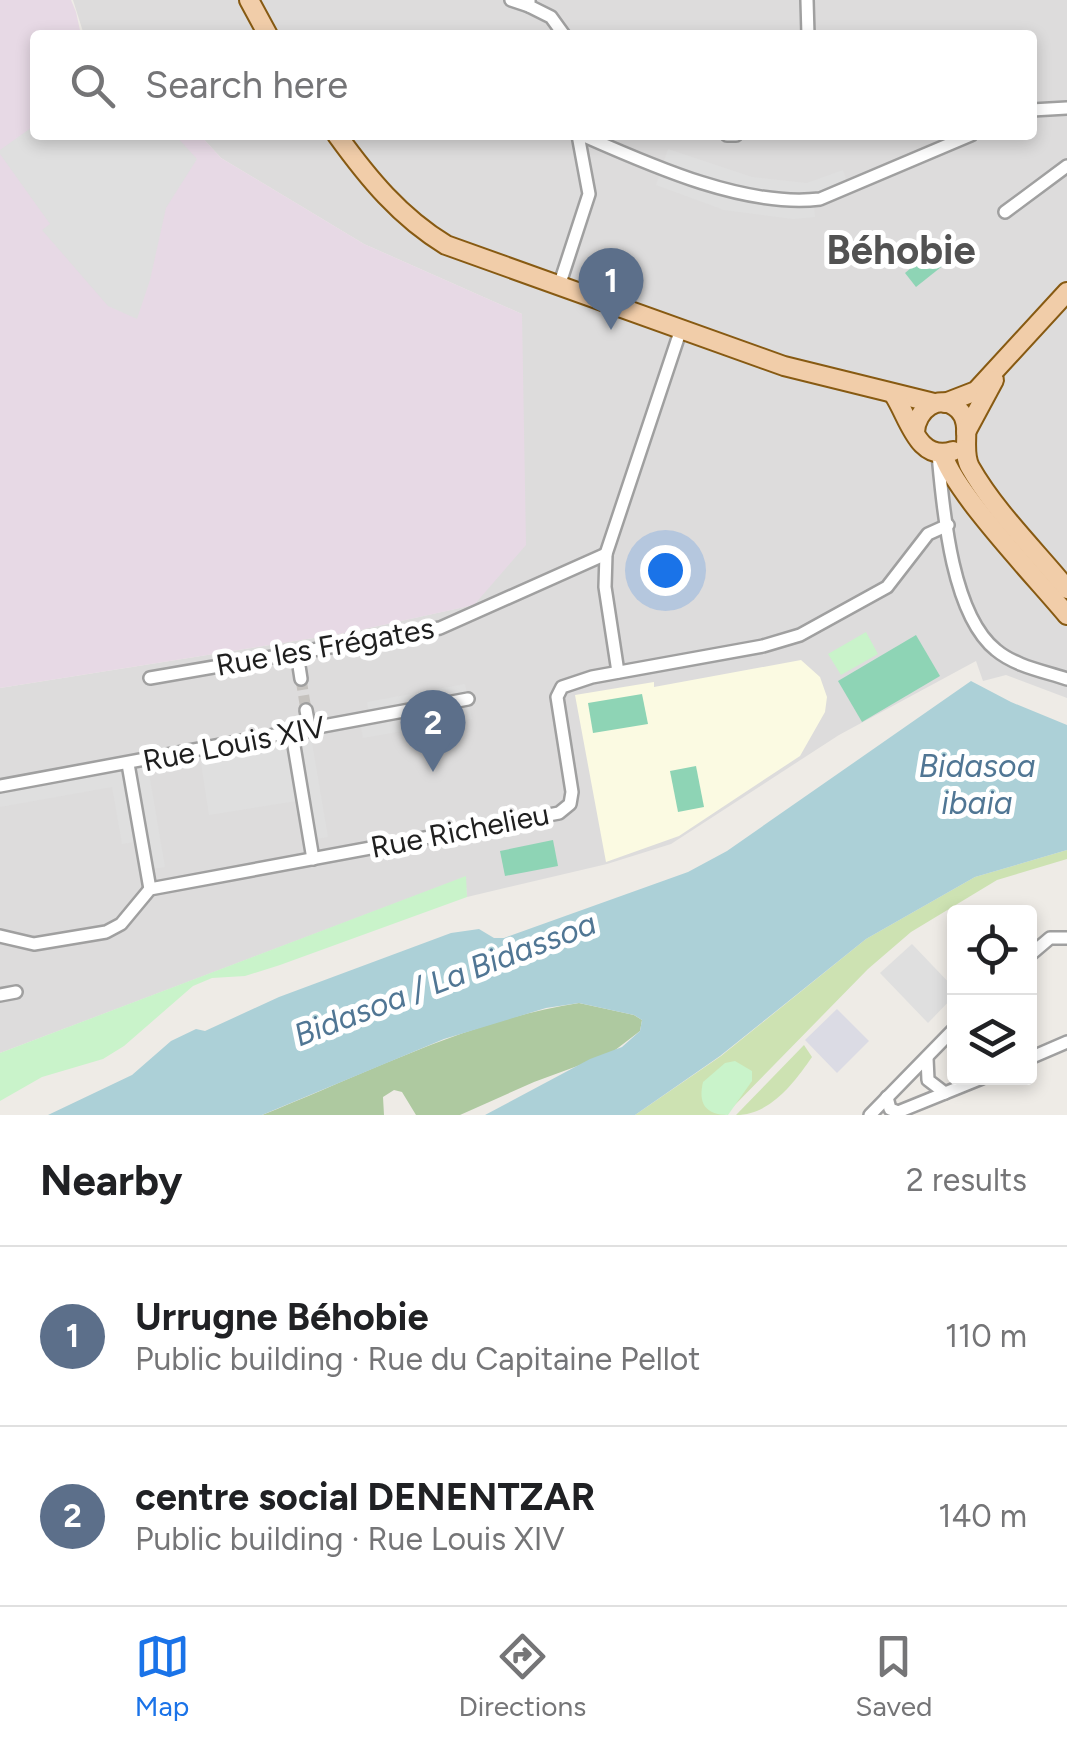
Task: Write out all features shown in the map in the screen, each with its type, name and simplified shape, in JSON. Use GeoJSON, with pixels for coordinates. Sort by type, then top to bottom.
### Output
{"type":"FeatureCollection","features":[{"type":"Feature","properties":{"kind":"main road"},"geometry":{"type":"LineString","coordinates":[[256,2],[266,30]]}},
{"type":"Feature","properties":{"kind":"main road"},"geometry":{"type":"LineString","coordinates":[[341,140],[383,194],[446,245],[784,366],[959,410],[966,424],[964,457],[978,480],[1067,590]]}},
{"type":"Feature","properties":{"kind":"main road"},"geometry":{"type":"LineString","coordinates":[[916,432],[922,411],[976,391],[1067,292]]}},
{"type":"Feature","properties":{"kind":"main road"},"geometry":{"type":"LineString","coordinates":[[894,395],[922,446],[941,454],[954,450],[965,436],[1000,369]]}},
{"type":"Feature","properties":{"kind":"main road"},"geometry":{"type":"LineString","coordinates":[[941,454],[976,507],[1067,616]]}},
{"type":"Feature","properties":{"kind":"street"},"geometry":{"type":"LineString","coordinates":[[511,0],[529,3],[551,17],[560,30]]}},
{"type":"Feature","properties":{"kind":"street"},"geometry":{"type":"LineString","coordinates":[[807,0],[808,30]]}},
{"type":"Feature","properties":{"kind":"street"},"geometry":{"type":"LineString","coordinates":[[1037,110],[1067,108]]}},
{"type":"Feature","properties":{"kind":"street"},"geometry":{"type":"LineString","coordinates":[[559,286],[589,194],[581,140]]}},
{"type":"Feature","properties":{"kind":"street"},"geometry":{"type":"LineString","coordinates":[[592,140],[644,162],[726,188],[800,201],[820,199],[959,140]]}},
{"type":"Feature","properties":{"kind":"street"},"geometry":{"type":"LineString","coordinates":[[1005,212],[1067,166]]}},
{"type":"Feature","properties":{"kind":"street"},"geometry":{"type":"LineString","coordinates":[[618,672],[605,587],[606,554],[680,329]]}},
{"type":"Feature","properties":{"kind":"street"},"geometry":{"type":"LineString","coordinates":[[941,454],[948,524],[963,596],[982,636],[1009,659],[1067,679]]}},
{"type":"Feature","properties":{"kind":"street","name":"Rue Richelieu"},"geometry":{"type":"LineString","coordinates":[[150,889],[564,810],[570,804],[572,792],[557,698],[562,687],[800,635],[887,587],[928,534],[948,524]]}},
{"type":"Feature","properties":{"kind":"street","name":"Rue les Frégates"},"geometry":{"type":"LineString","coordinates":[[150,678],[440,628],[606,554]]}},
{"type":"Feature","properties":{"kind":"street"},"geometry":{"type":"LineString","coordinates":[[298,653],[301,679]]}},
{"type":"Feature","properties":{"kind":"street","name":"Rue Louis XIV"},"geometry":{"type":"LineString","coordinates":[[0,786],[468,699]]}},
{"type":"Feature","properties":{"kind":"street"},"geometry":{"type":"LineString","coordinates":[[306,710],[310,731]]}},
{"type":"Feature","properties":{"kind":"street"},"geometry":{"type":"LineString","coordinates":[[292,734],[314,859]]}},
{"type":"Feature","properties":{"kind":"street"},"geometry":{"type":"LineString","coordinates":[[0,936],[34,944],[106,932],[121,924],[150,889],[128,764]]}},
{"type":"Feature","properties":{"kind":"street"},"geometry":{"type":"LineString","coordinates":[[1037,949],[1050,938],[1067,938]]}},
{"type":"Feature","properties":{"kind":"street"},"geometry":{"type":"LineString","coordinates":[[0,995],[16,992]]}},
{"type":"Feature","properties":{"kind":"street"},"geometry":{"type":"LineString","coordinates":[[870,1115],[947,1036]]}},
{"type":"Feature","properties":{"kind":"street"},"geometry":{"type":"LineString","coordinates":[[1037,1055],[1067,1042]]}},
{"type":"Feature","properties":{"kind":"street"},"geometry":{"type":"LineString","coordinates":[[926,1058],[928,1080],[945,1093]]}},
{"type":"Feature","properties":{"kind":"street"},"geometry":{"type":"LineString","coordinates":[[887,1098],[887,1106],[898,1112],[965,1085]]}},
{"type":"Feature","properties":{"kind":"shaded area"},"geometry":{"type":"Polygon","coordinates":[[[0,0],[71,0],[80,30],[30,30],[30,140],[205,140],[221,158],[364,244],[522,314],[526,545],[474,605],[351,632],[0,688],[0,0]]]}},
{"type":"Feature","properties":{"kind":"shaded area"},"geometry":{"type":"Polygon","coordinates":[[[73,0],[1067,0],[1067,698],[1006,675],[983,681],[976,661],[839,735],[671,844],[607,864],[467,897],[465,877],[0,1053],[0,688],[351,632],[473,605],[522,314],[364,244],[221,158],[205,140],[1037,140],[1037,30],[82,30],[73,0]]]}},
{"type":"Feature","properties":{"kind":"shaded area"},"geometry":{"type":"Polygon","coordinates":[[[30,129],[30,140],[180,140],[197,159],[166,208],[137,319],[108,306],[42,230],[50,224],[0,150],[30,129]]]}},
{"type":"Feature","properties":{"kind":"shaded area"},"geometry":{"type":"Polygon","coordinates":[[[668,149],[752,177],[807,183],[843,170],[847,182],[813,195],[815,217],[793,219],[724,210],[656,185],[668,149]]]}},
{"type":"Feature","properties":{"kind":"shaded area"},"geometry":{"type":"Polygon","coordinates":[[[801,660],[820,677],[827,697],[825,712],[800,756],[679,836],[606,862],[575,695],[654,682],[654,687],[801,660]]]}},
{"type":"Feature","properties":{"kind":"shaded area"},"geometry":{"type":"Polygon","coordinates":[[[465,684],[472,719],[363,738],[360,721],[370,719],[367,702],[465,684]]]}},
{"type":"Feature","properties":{"kind":"shaded area"},"geometry":{"type":"Polygon","coordinates":[[[310,731],[328,837],[310,840],[303,800],[209,815],[199,750],[310,731]]]}},
{"type":"Feature","properties":{"kind":"shaded area"},"geometry":{"type":"Polygon","coordinates":[[[147,761],[165,867],[152,869],[147,840],[122,844],[112,787],[0,807],[0,786],[147,761]]]}},
{"type":"Feature","properties":{"kind":"shaded area"},"geometry":{"type":"Polygon","coordinates":[[[912,944],[947,981],[947,1003],[928,1023],[880,973],[912,944]]]}},
{"type":"Feature","properties":{"kind":"shaded area"},"geometry":{"type":"Polygon","coordinates":[[[837,1009],[869,1041],[837,1073],[805,1040],[837,1009]]]}},
{"type":"Feature","properties":{"kind":"green space"},"geometry":{"type":"Polygon","coordinates":[[[948,237],[960,252],[916,287],[905,273],[948,237]]]}},
{"type":"Feature","properties":{"kind":"green space"},"geometry":{"type":"Polygon","coordinates":[[[866,632],[878,654],[841,675],[828,654],[866,632]]]}},
{"type":"Feature","properties":{"kind":"green space"},"geometry":{"type":"Polygon","coordinates":[[[916,635],[940,676],[862,722],[838,681],[916,635]]]}},
{"type":"Feature","properties":{"kind":"green space"},"geometry":{"type":"Polygon","coordinates":[[[642,694],[648,724],[593,733],[588,703],[642,694]]]}},
{"type":"Feature","properties":{"kind":"green space"},"geometry":{"type":"Polygon","coordinates":[[[696,766],[704,807],[678,812],[670,771],[696,766]]]}},
{"type":"Feature","properties":{"kind":"green space"},"geometry":{"type":"Polygon","coordinates":[[[553,840],[558,866],[505,876],[500,851],[553,840]]]}},
{"type":"Feature","properties":{"kind":"green space"},"geometry":{"type":"Polygon","coordinates":[[[1067,850],[1067,859],[997,880],[956,905],[947,905],[947,910],[911,932],[868,969],[725,1115],[635,1115],[721,1056],[866,939],[975,877],[1067,850]]]}},
{"type":"Feature","properties":{"kind":"green space"},"geometry":{"type":"Polygon","coordinates":[[[466,876],[467,897],[280,965],[245,976],[212,978],[193,986],[124,1046],[103,1059],[42,1077],[0,1101],[0,1053],[466,876]]]}},
{"type":"Feature","properties":{"kind":"green space"},"geometry":{"type":"Polygon","coordinates":[[[579,1003],[634,1015],[642,1020],[640,1031],[610,1054],[460,1115],[416,1115],[402,1092],[394,1090],[383,1097],[384,1115],[262,1115],[457,1035],[579,1003]]]}},
{"type":"Feature","properties":{"kind":"green space"},"geometry":{"type":"Polygon","coordinates":[[[804,1045],[812,1057],[789,1087],[760,1110],[736,1115],[804,1045]]]}},
{"type":"Feature","properties":{"kind":"green space"},"geometry":{"type":"Polygon","coordinates":[[[735,1061],[752,1071],[752,1081],[728,1115],[714,1113],[703,1102],[703,1082],[725,1063],[735,1061]]]}},
{"type":"Feature","properties":{"kind":"water","name":"Bidasoa ibaia"},"geometry":{"type":"Polygon","coordinates":[[[971,681],[1067,725],[1067,850],[975,877],[866,939],[720,1056],[635,1115],[485,1115],[590,1059],[622,1047],[640,1031],[642,1020],[634,1015],[579,1003],[546,1008],[444,1039],[262,1115],[48,1115],[132,1075],[171,1041],[196,1029],[205,1031],[279,997],[451,933],[479,929],[494,938],[504,938],[688,872],[727,851],[971,681]]]}},
{"type":"Feature","properties":{"kind":"tunnel"},"geometry":{"type":"LineString","coordinates":[[301,679],[306,710]]}},
{"type":"Feature","properties":{"kind":"place","name":"Urrugne Béhobie"},"geometry":{"type":"Point","coordinates":[611,330]}},
{"type":"Feature","properties":{"kind":"place","name":"centre social DENENTZAR"},"geometry":{"type":"Point","coordinates":[433,772]}},
{"type":"Feature","properties":{"kind":"district","name":"Béhobie"},"geometry":{"type":"Point","coordinates":[901,250]}},
{"type":"Feature","properties":{"kind":"water label","name":"Bidasoa / La Bidassoa"},"geometry":{"type":"Point","coordinates":[445,979]}}]}
